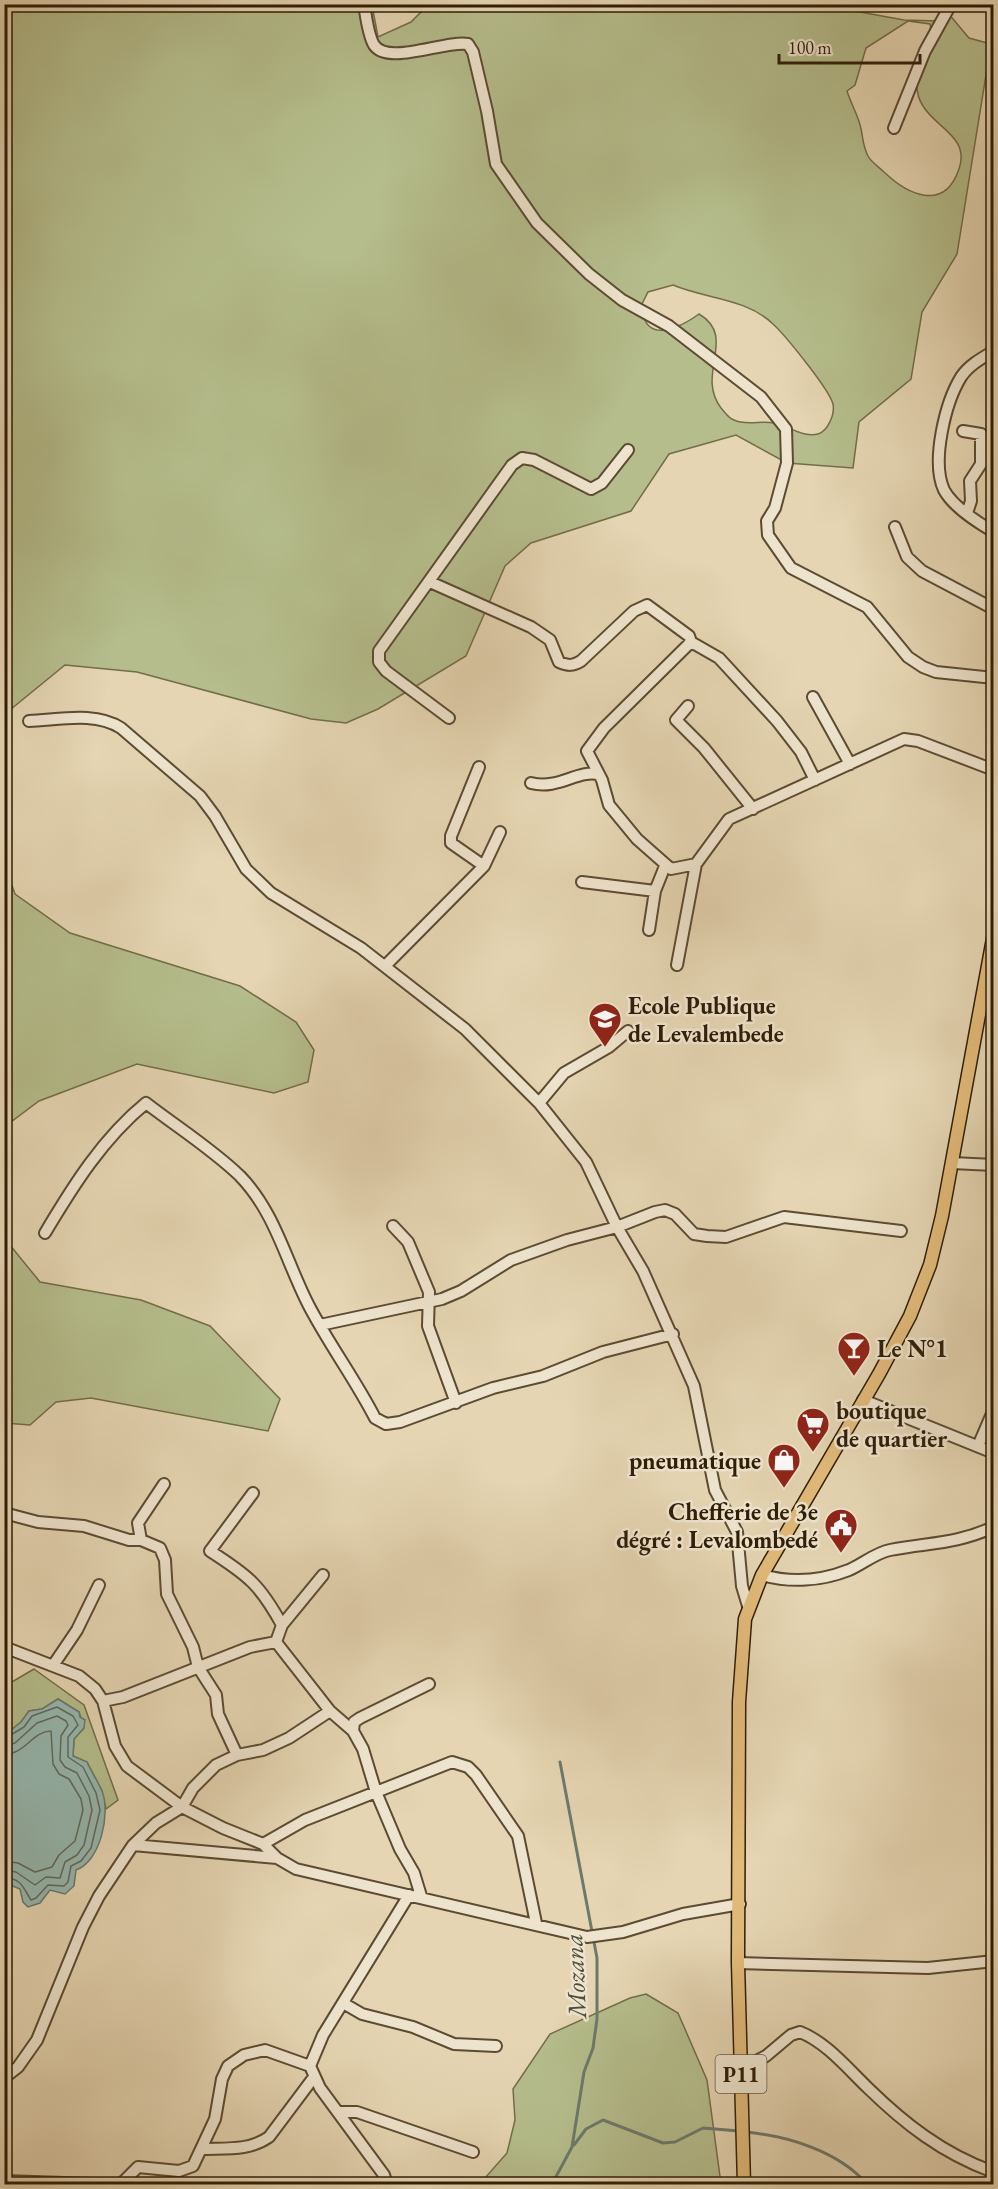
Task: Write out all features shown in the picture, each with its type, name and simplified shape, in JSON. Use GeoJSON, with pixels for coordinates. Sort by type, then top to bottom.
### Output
{"type":"FeatureCollection","features":[{"type":"Feature","properties":{"kind":"main road","name":"P11"},"geometry":{"type":"LineString","coordinates":[[744,2184],[738,1963],[739,1702],[743,1637],[748,1606],[762,1575],[910,1316],[930,1265],[987,1000],[993,933]]}},
{"type":"Feature","properties":{"kind":"street"},"geometry":{"type":"LineString","coordinates":[[364,4],[374,45],[384,52],[396,55],[456,42],[468,44],[473,52],[487,111],[496,164],[537,223],[589,274],[622,300],[669,326],[761,397],[786,429],[787,463],[775,508],[767,521],[768,535],[791,568],[867,607],[908,657],[923,667],[936,672],[993,678]]}},
{"type":"Feature","properties":{"kind":"street"},"geometry":{"type":"LineString","coordinates":[[894,128],[925,51],[951,4]]}},
{"type":"Feature","properties":{"kind":"street"},"geometry":{"type":"LineString","coordinates":[[993,351],[969,367],[955,389],[939,453],[938,466],[945,491],[967,513],[993,532]]}},
{"type":"Feature","properties":{"kind":"street"},"geometry":{"type":"LineString","coordinates":[[963,431],[981,434],[982,452],[981,464],[970,481],[971,501],[967,513]]}},
{"type":"Feature","properties":{"kind":"street"},"geometry":{"type":"LineString","coordinates":[[449,717],[386,671],[379,662],[380,651],[512,465],[522,458],[534,460],[591,489],[602,483],[628,450]]}},
{"type":"Feature","properties":{"kind":"street"},"geometry":{"type":"LineString","coordinates":[[895,527],[907,557],[922,572],[993,609]]}},
{"type":"Feature","properties":{"kind":"street"},"geometry":{"type":"LineString","coordinates":[[430,582],[531,627],[550,640],[559,662],[565,665],[574,665],[581,661],[633,611],[647,605],[689,636],[691,642],[719,657],[777,721],[801,752],[815,780]]}},
{"type":"Feature","properties":{"kind":"street"},"geometry":{"type":"LineString","coordinates":[[691,642],[588,746],[587,755],[598,774],[609,805],[637,839],[665,866],[684,868],[696,864]]}},
{"type":"Feature","properties":{"kind":"street"},"geometry":{"type":"LineString","coordinates":[[813,697],[850,764]]}},
{"type":"Feature","properties":{"kind":"street"},"geometry":{"type":"LineString","coordinates":[[688,706],[676,720],[704,748],[753,809]]}},
{"type":"Feature","properties":{"kind":"street"},"geometry":{"type":"LineString","coordinates":[[28,721],[96,718],[110,721],[121,728],[200,796],[215,816],[246,869],[271,893],[361,948],[385,966],[481,1042],[539,1102],[586,1162],[673,1334],[694,1386],[715,1490],[737,1532],[742,1586],[748,1606]]}},
{"type":"Feature","properties":{"kind":"street"},"geometry":{"type":"LineString","coordinates":[[677,965],[696,864],[729,819],[904,739],[911,739],[993,771]]}},
{"type":"Feature","properties":{"kind":"street"},"geometry":{"type":"LineString","coordinates":[[479,767],[451,836],[451,843],[483,866]]}},
{"type":"Feature","properties":{"kind":"street"},"geometry":{"type":"LineString","coordinates":[[531,783],[561,783],[588,772],[598,774]]}},
{"type":"Feature","properties":{"kind":"street"},"geometry":{"type":"LineString","coordinates":[[385,966],[483,866],[500,832]]}},
{"type":"Feature","properties":{"kind":"street"},"geometry":{"type":"LineString","coordinates":[[649,930],[656,891],[665,866]]}},
{"type":"Feature","properties":{"kind":"street"},"geometry":{"type":"LineString","coordinates":[[582,882],[656,891]]}},
{"type":"Feature","properties":{"kind":"street"},"geometry":{"type":"LineString","coordinates":[[539,1102],[564,1073],[609,1047],[628,1031]]}},
{"type":"Feature","properties":{"kind":"street"},"geometry":{"type":"LineString","coordinates":[[45,1233],[89,1163],[130,1116],[146,1103],[222,1161],[247,1185],[272,1221],[303,1293],[320,1325],[375,1418],[380,1422],[400,1422],[493,1388],[543,1376],[603,1352],[673,1334]]}},
{"type":"Feature","properties":{"kind":"street"},"geometry":{"type":"LineString","coordinates":[[952,1163],[993,1165]]}},
{"type":"Feature","properties":{"kind":"street"},"geometry":{"type":"LineString","coordinates":[[320,1325],[429,1303],[461,1291],[511,1260],[665,1210],[675,1214],[694,1234],[707,1236],[726,1237],[784,1217],[901,1231]]}},
{"type":"Feature","properties":{"kind":"street"},"geometry":{"type":"LineString","coordinates":[[393,1226],[404,1237],[415,1256],[429,1292],[428,1326],[456,1403]]}},
{"type":"Feature","properties":{"kind":"street"},"geometry":{"type":"LineString","coordinates":[[863,1400],[993,1453]]}},
{"type":"Feature","properties":{"kind":"street"},"geometry":{"type":"LineString","coordinates":[[978,1446],[993,1409]]}},
{"type":"Feature","properties":{"kind":"street"},"geometry":{"type":"LineString","coordinates":[[141,1540],[138,1523],[164,1484]]}},
{"type":"Feature","properties":{"kind":"street"},"geometry":{"type":"LineString","coordinates":[[253,1493],[210,1551],[247,1575],[267,1598],[282,1625]]}},
{"type":"Feature","properties":{"kind":"street"},"geometry":{"type":"LineString","coordinates":[[4,1513],[38,1522],[84,1526],[129,1540],[141,1540],[159,1548],[165,1560],[167,1594],[193,1647],[198,1667],[216,1695],[218,1714],[237,1755]]}},
{"type":"Feature","properties":{"kind":"street"},"geometry":{"type":"LineString","coordinates":[[762,1575],[781,1580],[801,1580],[840,1573],[888,1550],[960,1541],[993,1527]]}},
{"type":"Feature","properties":{"kind":"street"},"geometry":{"type":"LineString","coordinates":[[276,1642],[282,1625],[323,1575]]}},
{"type":"Feature","properties":{"kind":"street"},"geometry":{"type":"LineString","coordinates":[[54,1664],[77,1630],[99,1585]]}},
{"type":"Feature","properties":{"kind":"street"},"geometry":{"type":"LineString","coordinates":[[103,1701],[123,1697],[250,1647],[276,1642]]}},
{"type":"Feature","properties":{"kind":"street"},"geometry":{"type":"LineString","coordinates":[[203,2149],[241,2148],[262,2142],[269,2137],[312,2071],[323,2035],[415,1896],[414,1873],[400,1849],[376,1792],[363,1749],[353,1731],[330,1711],[276,1642]]}},
{"type":"Feature","properties":{"kind":"street"},"geometry":{"type":"LineString","coordinates":[[4,1647],[54,1664],[79,1676],[95,1689],[103,1701],[120,1757],[149,1783],[182,1807],[223,1828],[263,1844],[277,1858],[296,1869],[536,1923],[586,1937],[604,1936],[683,1914],[740,1904]]}},
{"type":"Feature","properties":{"kind":"street"},"geometry":{"type":"LineString","coordinates":[[353,1731],[354,1722],[360,1718],[429,1683]]}},
{"type":"Feature","properties":{"kind":"street"},"geometry":{"type":"LineString","coordinates":[[4,2078],[18,2067],[38,2040],[83,1927],[99,1896],[133,1845],[156,1822],[182,1807],[193,1788],[216,1765],[237,1755],[263,1750],[289,1738],[330,1711]]}},
{"type":"Feature","properties":{"kind":"street"},"geometry":{"type":"LineString","coordinates":[[263,1844],[305,1820],[452,1762],[468,1767],[476,1775],[521,1844],[524,1872],[536,1923]]}},
{"type":"Feature","properties":{"kind":"street"},"geometry":{"type":"LineString","coordinates":[[133,1845],[277,1858]]}},
{"type":"Feature","properties":{"kind":"street"},"geometry":{"type":"LineString","coordinates":[[738,1963],[928,1968],[993,1961]]}},
{"type":"Feature","properties":{"kind":"street"},"geometry":{"type":"LineString","coordinates":[[343,2003],[362,2014],[413,2027],[454,2044],[496,2046]]}},
{"type":"Feature","properties":{"kind":"street"},"geometry":{"type":"LineString","coordinates":[[741,2069],[766,2056],[790,2035],[800,2032],[838,2059],[913,2129],[954,2156],[991,2171]]}},
{"type":"Feature","properties":{"kind":"street"},"geometry":{"type":"LineString","coordinates":[[121,2184],[138,2167],[187,2170],[193,2166],[203,2149],[215,2119],[222,2079],[228,2066],[237,2060],[265,2050],[312,2071],[384,2175],[387,2184]]}},
{"type":"Feature","properties":{"kind":"street"},"geometry":{"type":"LineString","coordinates":[[339,2112],[357,2112],[473,2152]]}},
{"type":"Feature","properties":{"kind":"street"},"geometry":{"type":"LineString","coordinates":[[4,2181],[94,2184]]}},
{"type":"Feature","properties":{"kind":"green space"},"geometry":{"type":"Polygon","coordinates":[[[299,4],[302,11],[345,7],[345,5],[372,5],[378,37],[411,22],[428,5],[816,4],[904,20],[939,21],[948,13],[969,38],[991,44],[957,254],[922,312],[911,379],[859,422],[853,468],[787,463],[736,435],[669,454],[631,511],[531,543],[505,566],[466,656],[378,709],[346,723],[311,719],[137,672],[65,665],[5,714],[5,5],[299,4]],[[908,21],[866,48],[855,85],[847,91],[860,124],[865,149],[871,160],[903,187],[924,195],[935,195],[944,191],[952,183],[959,169],[960,149],[950,134],[929,114],[918,95],[918,75],[929,46],[930,24],[908,21]],[[673,285],[648,292],[640,308],[646,323],[654,329],[668,330],[699,314],[710,323],[715,334],[716,345],[712,382],[714,395],[728,416],[739,422],[774,423],[813,435],[825,429],[833,412],[830,397],[806,362],[773,324],[751,309],[673,285]]]}},
{"type":"Feature","properties":{"kind":"green space"},"geometry":{"type":"Polygon","coordinates":[[[5,866],[15,894],[70,933],[240,986],[296,1022],[314,1050],[308,1082],[274,1093],[137,1064],[39,1101],[11,1122],[5,1141],[5,866]]]}},
{"type":"Feature","properties":{"kind":"green space"},"geometry":{"type":"Polygon","coordinates":[[[5,1239],[40,1282],[141,1300],[210,1326],[280,1399],[268,1431],[91,1398],[56,1402],[30,1425],[5,1423],[5,1239]]]}},
{"type":"Feature","properties":{"kind":"green space"},"geometry":{"type":"Polygon","coordinates":[[[34,1669],[84,1705],[118,1800],[106,1809],[102,1791],[87,1762],[73,1756],[74,1739],[84,1728],[79,1712],[58,1699],[42,1709],[29,1711],[21,1722],[5,1735],[5,1686],[34,1669]]]}},
{"type":"Feature","properties":{"kind":"green space"},"geometry":{"type":"Polygon","coordinates":[[[646,1994],[678,2013],[707,2080],[721,2184],[475,2184],[485,2178],[507,2153],[515,2120],[513,2089],[550,2034],[630,1998],[646,1994]]]}},
{"type":"Feature","properties":{"kind":"water"},"geometry":{"type":"Polygon","coordinates":[[[58,1699],[79,1712],[80,1717],[85,1720],[84,1728],[74,1739],[73,1756],[87,1762],[102,1791],[104,1824],[97,1848],[91,1858],[76,1870],[74,1886],[65,1894],[50,1890],[40,1903],[28,1907],[23,1902],[20,1889],[5,1883],[5,1735],[21,1722],[29,1711],[42,1709],[58,1699]]]}},
{"type":"Feature","properties":{"kind":"waterway","name":"Mozana"},"geometry":{"type":"LineString","coordinates":[[552,2184],[572,2147],[584,2072],[593,2048],[597,2019],[597,1958],[560,1762]]}},
{"type":"Feature","properties":{"kind":"waterway"},"geometry":{"type":"LineString","coordinates":[[574,2145],[586,2129],[603,2120],[663,2143],[675,2142],[703,2128],[739,2131]]}},
{"type":"Feature","properties":{"kind":"waterway"},"geometry":{"type":"LineString","coordinates":[[745,2132],[778,2137],[811,2147],[842,2163],[867,2184]]}},
{"type":"Feature","properties":{"kind":"place","name":"Ecole Publique de Levalembede"},"geometry":{"type":"Point","coordinates":[605,1048]}},
{"type":"Feature","properties":{"kind":"place","name":"Le N°1"},"geometry":{"type":"Point","coordinates":[854,1377]}},
{"type":"Feature","properties":{"kind":"place","name":"boutique de quartier"},"geometry":{"type":"Point","coordinates":[813,1453]}},
{"type":"Feature","properties":{"kind":"place","name":"pneumatique"},"geometry":{"type":"Point","coordinates":[784,1489]}},
{"type":"Feature","properties":{"kind":"place","name":"Chefferie de 3e dégré : Levalombedé"},"geometry":{"type":"Point","coordinates":[841,1554]}}]}
